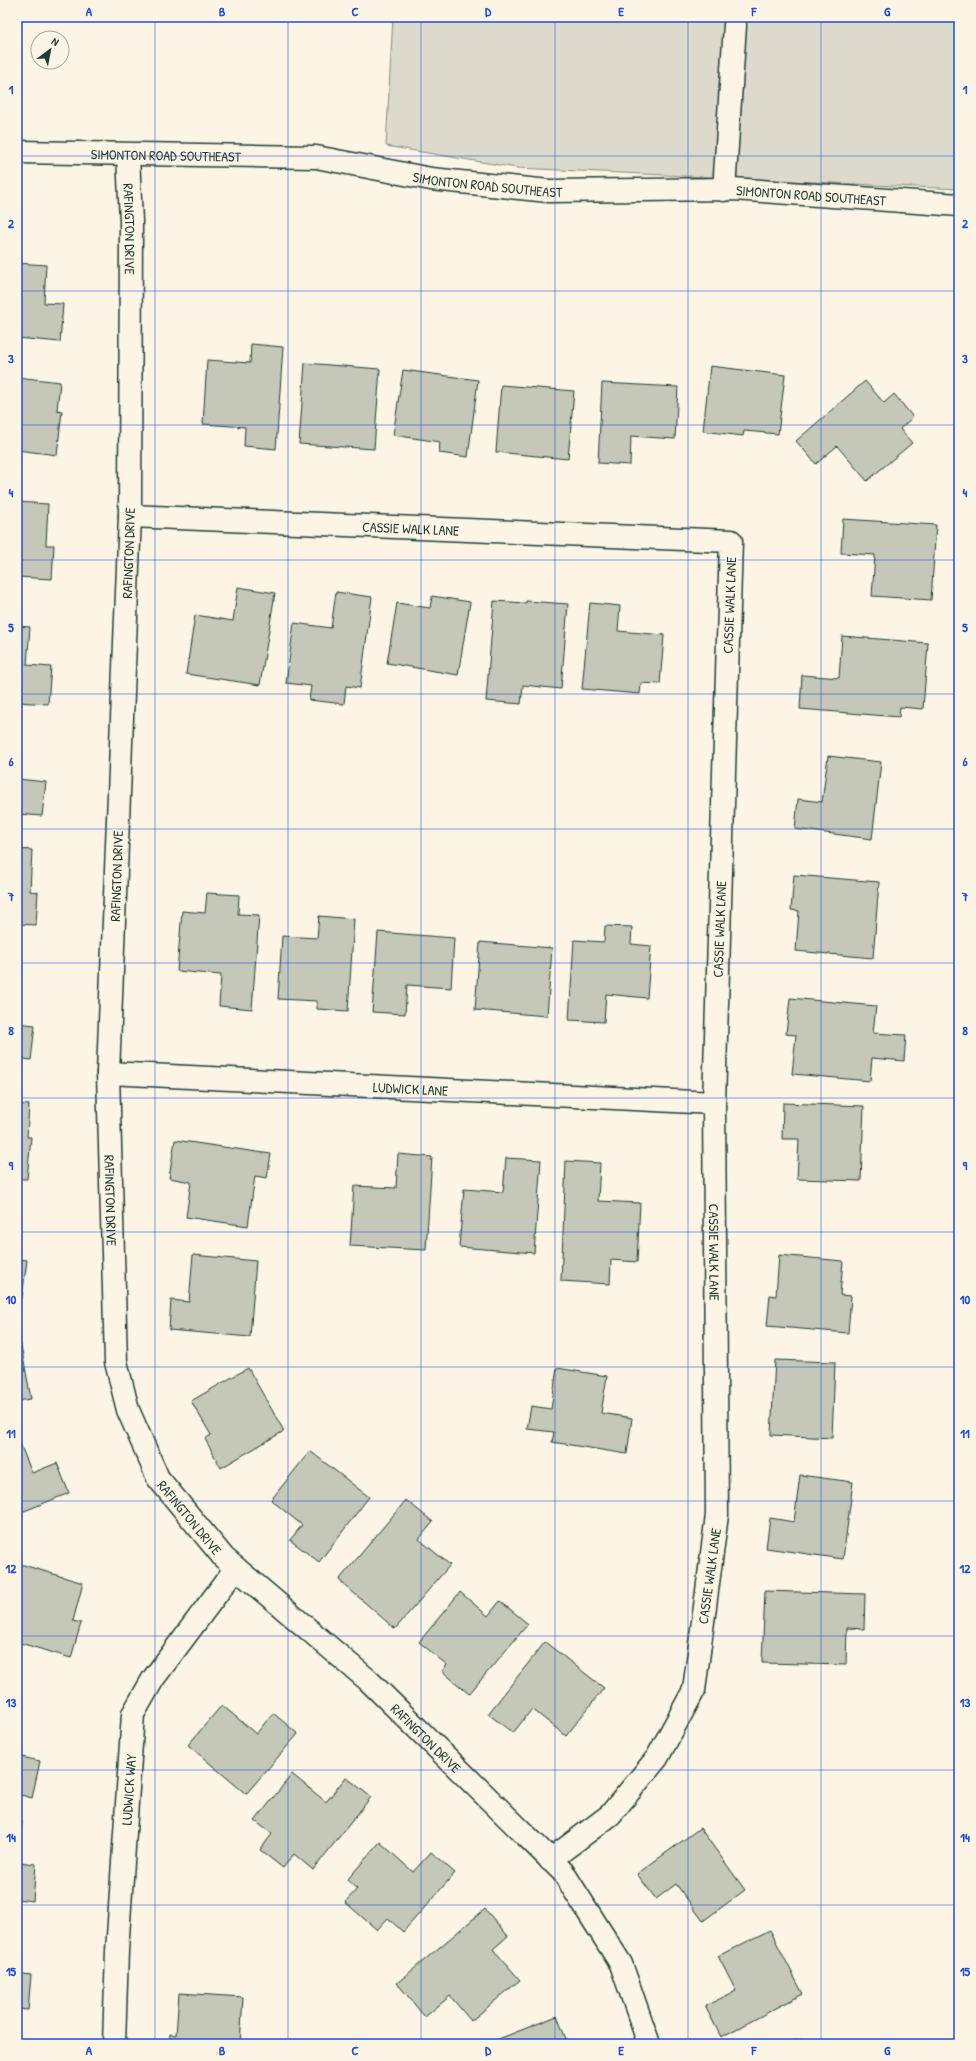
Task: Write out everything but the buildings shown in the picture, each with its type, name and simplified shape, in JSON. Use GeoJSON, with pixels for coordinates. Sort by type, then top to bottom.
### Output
{"type":"FeatureCollection","features":[{"type":"Feature","properties":{"kind":"street"},"geometry":{"type":"LineString","coordinates":[[724,190],[735,25]]}},
{"type":"Feature","properties":{"kind":"street","name":"SIMONTON ROAD SOUTHEAST"},"geometry":{"type":"LineString","coordinates":[[17,152],[316,157],[431,179],[549,191],[724,190],[959,205]]}},
{"type":"Feature","properties":{"kind":"street","name":"RAFINGTON DRIVE"},"geometry":{"type":"LineString","coordinates":[[128,155],[131,222],[130,516],[108,1073],[116,1362],[127,1403],[158,1478],[224,1558],[368,1680],[563,1872],[621,1964],[649,2044]]}},
{"type":"Feature","properties":{"kind":"street","name":"CASSIE WALK LANE"},"geometry":{"type":"LineString","coordinates":[[130,516],[731,541],[714,1103],[717,1516],[694,1690],[657,1758],[610,1815],[550,1860]]}},
{"type":"Feature","properties":{"kind":"street","name":"LUDWICK LANE"},"geometry":{"type":"LineString","coordinates":[[108,1073],[714,1103]]}},
{"type":"Feature","properties":{"kind":"street","name":"LUDWICK WAY"},"geometry":{"type":"LineString","coordinates":[[114,2044],[117,1951],[134,1714],[153,1678],[236,1568]]}},
{"type":"Feature","properties":{"kind":"shaded area"},"geometry":{"type":"Polygon","coordinates":[[[393,17],[959,17],[959,189],[517,168],[386,146],[393,17]]]}}]}
